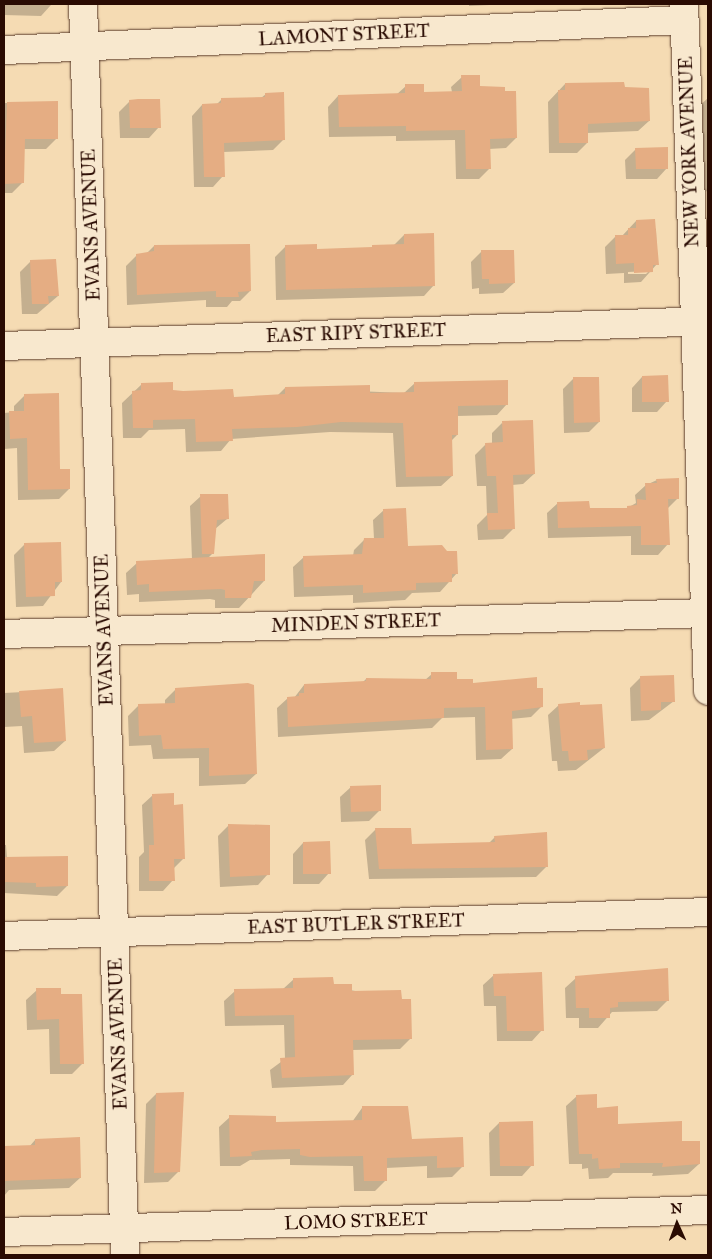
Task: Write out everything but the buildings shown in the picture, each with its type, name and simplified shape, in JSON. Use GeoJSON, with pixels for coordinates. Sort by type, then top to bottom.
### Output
{"type":"FeatureCollection","features":[{"type":"Feature","properties":{"kind":"street","name":"EVANS AVENUE"},"geometry":{"type":"LineString","coordinates":[[83,4],[125,1255]]}},
{"type":"Feature","properties":{"kind":"street","name":"LAMONT STREET"},"geometry":{"type":"LineString","coordinates":[[4,50],[684,12]]}},
{"type":"Feature","properties":{"kind":"street","name":"NEW YORK AVENUE"},"geometry":{"type":"LineString","coordinates":[[684,12],[702,321],[708,691]]}},
{"type":"Feature","properties":{"kind":"street","name":"EAST RIPY STREET"},"geometry":{"type":"LineString","coordinates":[[4,346],[702,321]]}},
{"type":"Feature","properties":{"kind":"street","name":"MINDEN STREET"},"geometry":{"type":"LineString","coordinates":[[4,634],[707,613]]}},
{"type":"Feature","properties":{"kind":"street","name":"EAST BUTLER STREET"},"geometry":{"type":"LineString","coordinates":[[4,936],[708,912]]}},
{"type":"Feature","properties":{"kind":"street","name":"LOMO STREET"},"geometry":{"type":"LineString","coordinates":[[4,1232],[708,1210]]}}]}
